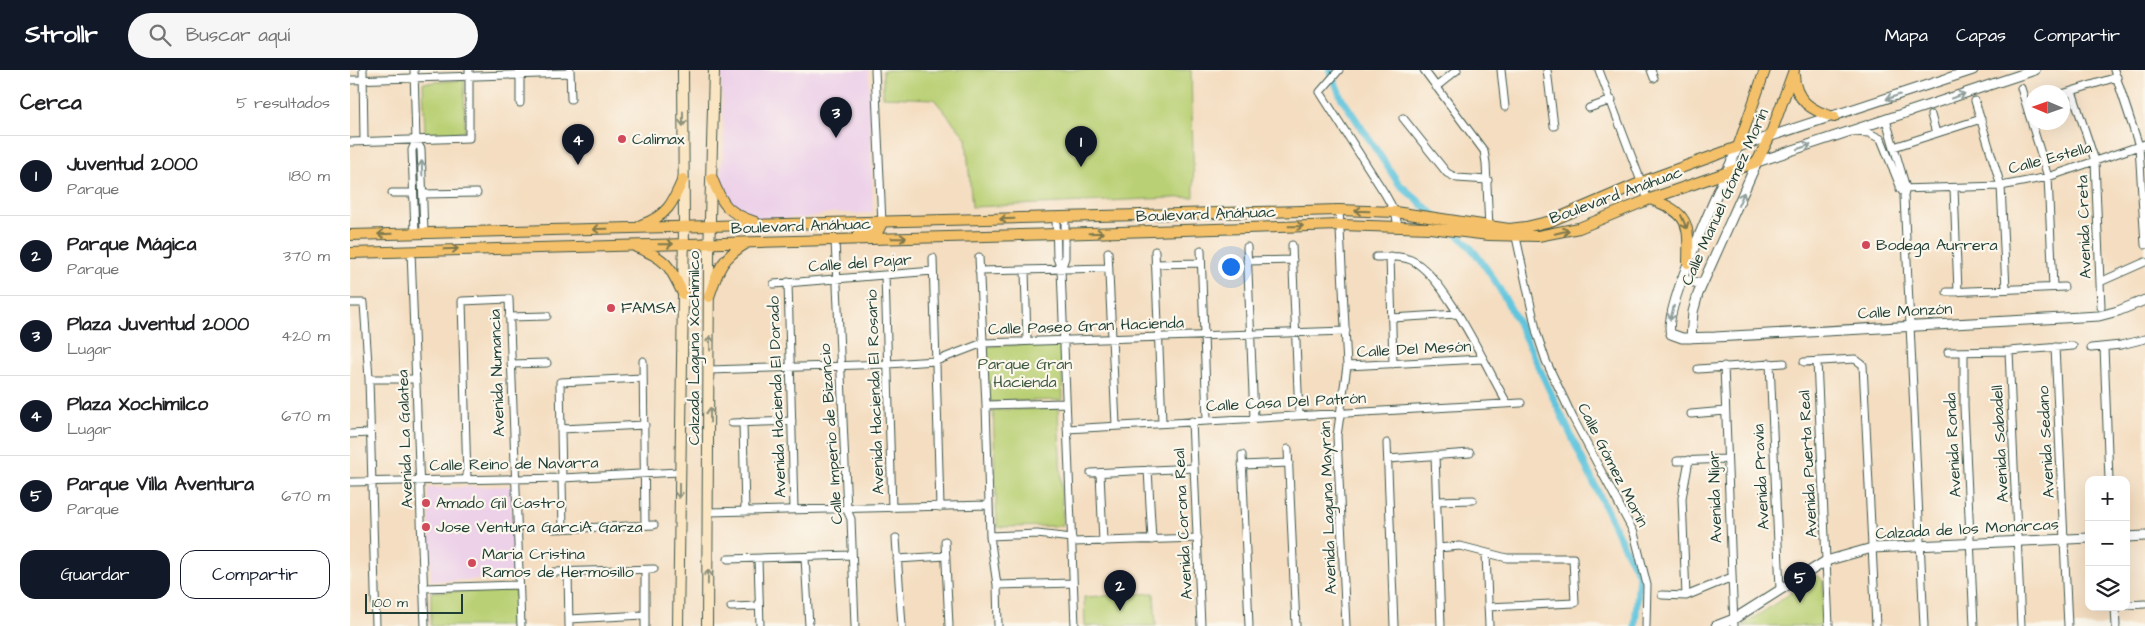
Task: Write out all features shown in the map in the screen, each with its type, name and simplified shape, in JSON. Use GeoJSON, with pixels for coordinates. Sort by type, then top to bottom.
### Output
{"type":"FeatureCollection","features":[{"type":"Feature","properties":{"kind":"main road","name":"Calzada Laguna Xochimilco"},"geometry":{"type":"LineString","coordinates":[[678,626],[684,244],[682,70]]}},
{"type":"Feature","properties":{"kind":"main road","name":"Calzada Laguna Xochimilco"},"geometry":{"type":"LineString","coordinates":[[707,626],[709,297],[714,70]]}},
{"type":"Feature","properties":{"kind":"main road","name":"Calle Manuel Gómez Morín"},"geometry":{"type":"LineString","coordinates":[[1738,147],[1765,70]]}},
{"type":"Feature","properties":{"kind":"main road"},"geometry":{"type":"LineString","coordinates":[[1794,71],[1796,88],[1804,103],[1820,113],[1834,117]]}},
{"type":"Feature","properties":{"kind":"main road","name":"Calle Manuel Gómez Morín"},"geometry":{"type":"LineString","coordinates":[[1758,162],[1770,136],[1794,71]]}},
{"type":"Feature","properties":{"kind":"main road","name":"Boulevard Anáhuac"},"geometry":{"type":"LineString","coordinates":[[350,253],[1340,225],[1398,226],[1462,232],[1515,229],[1543,224],[1642,182],[1738,147]]}},
{"type":"Feature","properties":{"kind":"main road","name":"Boulevard Anáhuac"},"geometry":{"type":"LineString","coordinates":[[350,235],[1339,210],[1395,212],[1445,220],[1516,237],[1562,232],[1619,213],[1727,171],[1758,162]]}},
{"type":"Feature","properties":{"kind":"main road"},"geometry":{"type":"LineString","coordinates":[[712,178],[718,196],[728,209],[739,216],[761,224]]}},
{"type":"Feature","properties":{"kind":"main road"},"geometry":{"type":"LineString","coordinates":[[632,228],[654,221],[666,212],[675,198],[683,179]]}},
{"type":"Feature","properties":{"kind":"main road"},"geometry":{"type":"LineString","coordinates":[[1649,200],[1673,208],[1683,219],[1688,236],[1688,263]]}},
{"type":"Feature","properties":{"kind":"main road"},"geometry":{"type":"LineString","coordinates":[[835,240],[878,231],[882,223]]}},
{"type":"Feature","properties":{"kind":"main road"},"geometry":{"type":"LineString","coordinates":[[482,249],[552,242],[559,237],[560,230]]}},
{"type":"Feature","properties":{"kind":"main road"},"geometry":{"type":"LineString","coordinates":[[413,251],[424,240],[419,233]]}},
{"type":"Feature","properties":{"kind":"main road"},"geometry":{"type":"LineString","coordinates":[[709,297],[717,272],[724,260],[735,250],[750,242]]}},
{"type":"Feature","properties":{"kind":"main road"},"geometry":{"type":"LineString","coordinates":[[631,245],[664,261],[669,266],[683,294]]}},
{"type":"Feature","properties":{"kind":"street"},"geometry":{"type":"LineString","coordinates":[[363,70],[364,141]]}},
{"type":"Feature","properties":{"kind":"street"},"geometry":{"type":"LineString","coordinates":[[414,70],[416,141],[412,150],[413,193],[419,233]]}},
{"type":"Feature","properties":{"kind":"street"},"geometry":{"type":"LineString","coordinates":[[876,70],[882,223]]}},
{"type":"Feature","properties":{"kind":"street"},"geometry":{"type":"LineString","coordinates":[[1424,70],[1484,151],[1488,180],[1489,230]]}},
{"type":"Feature","properties":{"kind":"street"},"geometry":{"type":"LineString","coordinates":[[1436,87],[1457,70]]}},
{"type":"Feature","properties":{"kind":"street"},"geometry":{"type":"LineString","coordinates":[[1501,70],[1505,107]]}},
{"type":"Feature","properties":{"kind":"street"},"geometry":{"type":"LineString","coordinates":[[1547,70],[1554,126]]}},
{"type":"Feature","properties":{"kind":"street"},"geometry":{"type":"LineString","coordinates":[[1599,70],[1649,200]]}},
{"type":"Feature","properties":{"kind":"street"},"geometry":{"type":"LineString","coordinates":[[1651,70],[1654,78]]}},
{"type":"Feature","properties":{"kind":"street","name":"Boulevard Anáhuac"},"geometry":{"type":"LineString","coordinates":[[1738,147],[1834,117],[1972,70]]}},
{"type":"Feature","properties":{"kind":"street","name":"Boulevard Anáhuac"},"geometry":{"type":"LineString","coordinates":[[1758,162],[2035,70]]}},
{"type":"Feature","properties":{"kind":"street"},"geometry":{"type":"LineString","coordinates":[[350,80],[415,78],[469,73],[570,71],[571,99]]}},
{"type":"Feature","properties":{"kind":"street"},"geometry":{"type":"LineString","coordinates":[[520,72],[520,103]]}},
{"type":"Feature","properties":{"kind":"street"},"geometry":{"type":"LineString","coordinates":[[1339,72],[1320,92],[1378,182],[1395,212],[1398,226]]}},
{"type":"Feature","properties":{"kind":"street"},"geometry":{"type":"LineString","coordinates":[[350,142],[469,138],[469,73]]}},
{"type":"Feature","properties":{"kind":"street"},"geometry":{"type":"LineString","coordinates":[[2072,91],[2115,73],[2142,145],[2145,245]]}},
{"type":"Feature","properties":{"kind":"street"},"geometry":{"type":"LineString","coordinates":[[2021,88],[2025,96]]}},
{"type":"Feature","properties":{"kind":"street","name":"Avenida Creta"},"geometry":{"type":"LineString","coordinates":[[2072,91],[2095,161],[2101,307]]}},
{"type":"Feature","properties":{"kind":"street"},"geometry":{"type":"LineString","coordinates":[[1589,108],[1612,100]]}},
{"type":"Feature","properties":{"kind":"street"},"geometry":{"type":"LineString","coordinates":[[1975,101],[2001,186],[2006,289]]}},
{"type":"Feature","properties":{"kind":"street"},"geometry":{"type":"LineString","coordinates":[[1931,115],[1936,133]]}},
{"type":"Feature","properties":{"kind":"street"},"geometry":{"type":"LineString","coordinates":[[1403,118],[1447,173],[1457,178],[1488,180]]}},
{"type":"Feature","properties":{"kind":"street"},"geometry":{"type":"LineString","coordinates":[[1894,147],[1980,119]]}},
{"type":"Feature","properties":{"kind":"street"},"geometry":{"type":"LineString","coordinates":[[1886,120],[1904,191],[1924,626]]}},
{"type":"Feature","properties":{"kind":"street"},"geometry":{"type":"LineString","coordinates":[[2036,130],[2048,177],[2053,287]]}},
{"type":"Feature","properties":{"kind":"street"},"geometry":{"type":"LineString","coordinates":[[1850,132],[1869,133],[1881,139],[1904,191]]}},
{"type":"Feature","properties":{"kind":"street"},"geometry":{"type":"LineString","coordinates":[[416,141],[421,149],[423,194],[419,233]]}},
{"type":"Feature","properties":{"kind":"street","name":"Calle Estella"},"geometry":{"type":"LineString","coordinates":[[1904,191],[2001,186],[2048,177],[2142,145]]}},
{"type":"Feature","properties":{"kind":"street","name":"Calle Manuel Gómez Morín"},"geometry":{"type":"LineString","coordinates":[[1668,330],[1688,263],[1738,147]]}},
{"type":"Feature","properties":{"kind":"street","name":"Calle Manuel Gómez Morín"},"geometry":{"type":"LineString","coordinates":[[1691,338],[1693,312],[1702,284],[1758,162]]}},
{"type":"Feature","properties":{"kind":"street"},"geometry":{"type":"LineString","coordinates":[[1954,188],[1958,292]]}},
{"type":"Feature","properties":{"kind":"street"},"geometry":{"type":"LineString","coordinates":[[423,194],[477,192]]}},
{"type":"Feature","properties":{"kind":"street"},"geometry":{"type":"LineString","coordinates":[[392,193],[413,193]]}},
{"type":"Feature","properties":{"kind":"street","name":"Avenida Laguna Mayrán"},"geometry":{"type":"LineString","coordinates":[[1339,210],[1347,366],[1337,436],[1346,626]]}},
{"type":"Feature","properties":{"kind":"street"},"geometry":{"type":"LineString","coordinates":[[1061,218],[1061,234],[1057,258],[1061,269],[1075,626]]}},
{"type":"Feature","properties":{"kind":"street","name":"Calle Gómez Morín"},"geometry":{"type":"LineString","coordinates":[[1516,237],[1540,346],[1573,418],[1634,533],[1647,585],[1646,626]]}},
{"type":"Feature","properties":{"kind":"street","name":"Calle Imperio de Bizancio"},"geometry":{"type":"LineString","coordinates":[[835,240],[847,510],[851,519],[855,626]]}},
{"type":"Feature","properties":{"kind":"street"},"geometry":{"type":"LineString","coordinates":[[1292,246],[1299,415]]}},
{"type":"Feature","properties":{"kind":"street"},"geometry":{"type":"LineString","coordinates":[[1246,247],[1254,418]]}},
{"type":"Feature","properties":{"kind":"street"},"geometry":{"type":"LineString","coordinates":[[1201,250],[1206,420]]}},
{"type":"Feature","properties":{"kind":"street","name":"Avenida La Galatea"},"geometry":{"type":"LineString","coordinates":[[413,251],[425,626]]}},
{"type":"Feature","properties":{"kind":"street"},"geometry":{"type":"LineString","coordinates":[[1155,251],[1162,422]]}},
{"type":"Feature","properties":{"kind":"street"},"geometry":{"type":"LineString","coordinates":[[1108,252],[1116,425]]}},
{"type":"Feature","properties":{"kind":"street"},"geometry":{"type":"LineString","coordinates":[[979,256],[990,536],[997,585],[998,626]]}},
{"type":"Feature","properties":{"kind":"street"},"geometry":{"type":"LineString","coordinates":[[1390,256],[1394,364]]}},
{"type":"Feature","properties":{"kind":"street"},"geometry":{"type":"LineString","coordinates":[[1376,257],[1406,258],[1426,271],[1441,287],[1507,403]]}},
{"type":"Feature","properties":{"kind":"street"},"geometry":{"type":"LineString","coordinates":[[933,258],[940,507]]}},
{"type":"Feature","properties":{"kind":"street"},"geometry":{"type":"LineString","coordinates":[[1247,262],[1293,260]]}},
{"type":"Feature","properties":{"kind":"street"},"geometry":{"type":"LineString","coordinates":[[2100,282],[2145,262]]}},
{"type":"Feature","properties":{"kind":"street"},"geometry":{"type":"LineString","coordinates":[[1155,264],[1201,263]]}},
{"type":"Feature","properties":{"kind":"street"},"geometry":{"type":"LineString","coordinates":[[979,271],[1109,268]]}},
{"type":"Feature","properties":{"kind":"street"},"geometry":{"type":"LineString","coordinates":[[1025,270],[1027,341]]}},
{"type":"Feature","properties":{"kind":"street","name":"Calle del Pajar"},"geometry":{"type":"LineString","coordinates":[[774,284],[933,271]]}},
{"type":"Feature","properties":{"kind":"street","name":"Avenida Hacienda El Rosario"},"geometry":{"type":"LineString","coordinates":[[885,275],[892,508]]}},
{"type":"Feature","properties":{"kind":"street"},"geometry":{"type":"LineString","coordinates":[[1682,279],[1702,284]]}},
{"type":"Feature","properties":{"kind":"street","name":"Avenida Hacienda El Dorado"},"geometry":{"type":"LineString","coordinates":[[788,282],[794,510]]}},
{"type":"Feature","properties":{"kind":"street"},"geometry":{"type":"LineString","coordinates":[[1947,292],[2064,287]]}},
{"type":"Feature","properties":{"kind":"street","name":"Avenida Numancia"},"geometry":{"type":"LineString","coordinates":[[467,479],[462,301],[509,299],[514,478],[521,626]]}},
{"type":"Feature","properties":{"kind":"street","name":"Calle Monzón"},"geometry":{"type":"LineString","coordinates":[[1668,330],[1673,336],[1691,338],[2099,316],[2118,311],[2145,300]]}},
{"type":"Feature","properties":{"kind":"street"},"geometry":{"type":"LineString","coordinates":[[350,303],[364,303],[369,379],[376,626]]}},
{"type":"Feature","properties":{"kind":"street"},"geometry":{"type":"LineString","coordinates":[[1392,318],[1458,314]]}},
{"type":"Feature","properties":{"kind":"street"},"geometry":{"type":"LineString","coordinates":[[509,317],[547,316]]}},
{"type":"Feature","properties":{"kind":"street","name":"Calle Paseo Gran Hacienda"},"geometry":{"type":"LineString","coordinates":[[710,370],[936,361],[983,343],[1346,331]]}},
{"type":"Feature","properties":{"kind":"street"},"geometry":{"type":"LineString","coordinates":[[2091,348],[2145,339]]}},
{"type":"Feature","properties":{"kind":"street"},"geometry":{"type":"LineString","coordinates":[[1948,352],[2009,351],[2072,346]]}},
{"type":"Feature","properties":{"kind":"street","name":"Avenida Sedano"},"geometry":{"type":"LineString","coordinates":[[2055,347],[2068,626]]}},
{"type":"Feature","properties":{"kind":"street"},"geometry":{"type":"LineString","coordinates":[[2104,347],[2109,476]]}},
{"type":"Feature","properties":{"kind":"street","name":"Avenida Sabadell"},"geometry":{"type":"LineString","coordinates":[[2009,351],[2021,626]]}},
{"type":"Feature","properties":{"kind":"street","name":"Avenida Ronda"},"geometry":{"type":"LineString","coordinates":[[1964,352],[1964,406],[1974,626]]}},
{"type":"Feature","properties":{"kind":"street","name":"Calle Del Mesón"},"geometry":{"type":"LineString","coordinates":[[1347,366],[1482,359]]}},
{"type":"Feature","properties":{"kind":"street"},"geometry":{"type":"LineString","coordinates":[[1804,362],[1855,359],[1861,362],[1864,370],[1876,626]]}},
{"type":"Feature","properties":{"kind":"street"},"geometry":{"type":"LineString","coordinates":[[643,360],[646,474],[645,525]]}},
{"type":"Feature","properties":{"kind":"street","name":"Avenida Puerta Real"},"geometry":{"type":"LineString","coordinates":[[1817,361],[1829,626]]}},
{"type":"Feature","properties":{"kind":"street"},"geometry":{"type":"LineString","coordinates":[[511,364],[547,363]]}},
{"type":"Feature","properties":{"kind":"street","name":"Avenida Pravia"},"geometry":{"type":"LineString","coordinates":[[1770,363],[1780,588]]}},
{"type":"Feature","properties":{"kind":"street"},"geometry":{"type":"LineString","coordinates":[[1698,368],[1784,363]]}},
{"type":"Feature","properties":{"kind":"street","name":"Avenida Níjar"},"geometry":{"type":"LineString","coordinates":[[1724,366],[1734,622]]}},
{"type":"Feature","properties":{"kind":"street"},"geometry":{"type":"LineString","coordinates":[[562,529],[560,382],[643,378]]}},
{"type":"Feature","properties":{"kind":"street"},"geometry":{"type":"LineString","coordinates":[[369,379],[416,379]]}},
{"type":"Feature","properties":{"kind":"street"},"geometry":{"type":"LineString","coordinates":[[986,404],[1065,403]]}},
{"type":"Feature","properties":{"kind":"street","name":"Calle Casa Del Patrón"},"geometry":{"type":"LineString","coordinates":[[1067,429],[1162,422],[1521,403]]}},
{"type":"Feature","properties":{"kind":"street"},"geometry":{"type":"LineString","coordinates":[[1691,414],[1725,411]]}},
{"type":"Feature","properties":{"kind":"street"},"geometry":{"type":"LineString","coordinates":[[732,423],[792,421]]}},
{"type":"Feature","properties":{"kind":"street","name":"Avenida Corona Real"},"geometry":{"type":"LineString","coordinates":[[1192,421],[1201,626]]}},
{"type":"Feature","properties":{"kind":"street"},"geometry":{"type":"LineString","coordinates":[[743,422],[745,512]]}},
{"type":"Feature","properties":{"kind":"street"},"geometry":{"type":"LineString","coordinates":[[560,429],[645,425]]}},
{"type":"Feature","properties":{"kind":"street"},"geometry":{"type":"LineString","coordinates":[[350,434],[370,433]]}},
{"type":"Feature","properties":{"kind":"street"},"geometry":{"type":"LineString","coordinates":[[1387,443],[1394,626]]}},
{"type":"Feature","properties":{"kind":"street"},"geometry":{"type":"LineString","coordinates":[[1288,449],[1296,626]]}},
{"type":"Feature","properties":{"kind":"street"},"geometry":{"type":"LineString","coordinates":[[1388,459],[1470,453]]}},
{"type":"Feature","properties":{"kind":"street"},"geometry":{"type":"LineString","coordinates":[[1242,454],[1249,626]]}},
{"type":"Feature","properties":{"kind":"street"},"geometry":{"type":"LineString","coordinates":[[1435,455],[1441,626]]}},
{"type":"Feature","properties":{"kind":"street"},"geometry":{"type":"LineString","coordinates":[[1677,461],[1727,459]]}},
{"type":"Feature","properties":{"kind":"street"},"geometry":{"type":"LineString","coordinates":[[1686,596],[1682,498],[1689,460]]}},
{"type":"Feature","properties":{"kind":"street"},"geometry":{"type":"LineString","coordinates":[[1242,465],[1289,463]]}},
{"type":"Feature","properties":{"kind":"street"},"geometry":{"type":"LineString","coordinates":[[1091,473],[1194,468]]}},
{"type":"Feature","properties":{"kind":"street"},"geometry":{"type":"LineString","coordinates":[[1148,470],[1152,540]]}},
{"type":"Feature","properties":{"kind":"street","name":"Calle Reino de Navarra"},"geometry":{"type":"LineString","coordinates":[[350,482],[562,478],[679,472]]}},
{"type":"Feature","properties":{"kind":"street"},"geometry":{"type":"LineString","coordinates":[[1100,473],[1103,542]]}},
{"type":"Feature","properties":{"kind":"street"},"geometry":{"type":"LineString","coordinates":[[1436,501],[1473,500]]}},
{"type":"Feature","properties":{"kind":"street"},"geometry":{"type":"LineString","coordinates":[[709,512],[989,506]]}},
{"type":"Feature","properties":{"kind":"street"},"geometry":{"type":"LineString","coordinates":[[554,529],[654,525]]}},
{"type":"Feature","properties":{"kind":"street"},"geometry":{"type":"LineString","coordinates":[[990,536],[1037,534],[1072,540],[1103,542],[1198,538]]}},
{"type":"Feature","properties":{"kind":"street"},"geometry":{"type":"LineString","coordinates":[[2130,536],[2145,536]]}},
{"type":"Feature","properties":{"kind":"street"},"geometry":{"type":"LineString","coordinates":[[896,538],[902,626]]}},
{"type":"Feature","properties":{"kind":"street","name":"Calzada de los Monarcas"},"geometry":{"type":"LineString","coordinates":[[1716,626],[1734,622],[1780,588],[1826,561],[1872,548],[2085,538]]}},
{"type":"Feature","properties":{"kind":"street"},"geometry":{"type":"LineString","coordinates":[[945,541],[949,626]]}},
{"type":"Feature","properties":{"kind":"street"},"geometry":{"type":"LineString","coordinates":[[1438,548],[1460,546],[1507,558],[1573,558],[1575,603],[1488,607]]}},
{"type":"Feature","properties":{"kind":"street"},"geometry":{"type":"LineString","coordinates":[[1486,554],[1489,626]]}},
{"type":"Feature","properties":{"kind":"street"},"geometry":{"type":"LineString","coordinates":[[728,559],[852,555]]}},
{"type":"Feature","properties":{"kind":"street"},"geometry":{"type":"LineString","coordinates":[[897,559],[946,556]]}},
{"type":"Feature","properties":{"kind":"street"},"geometry":{"type":"LineString","coordinates":[[805,558],[808,626]]}},
{"type":"Feature","properties":{"kind":"street"},"geometry":{"type":"LineString","coordinates":[[758,559],[760,626]]}},
{"type":"Feature","properties":{"kind":"street"},"geometry":{"type":"LineString","coordinates":[[645,570],[645,626]]}},
{"type":"Feature","properties":{"kind":"street"},"geometry":{"type":"LineString","coordinates":[[554,572],[654,570]]}},
{"type":"Feature","properties":{"kind":"street"},"geometry":{"type":"LineString","coordinates":[[568,572],[569,623],[644,615]]}},
{"type":"Feature","properties":{"kind":"street"},"geometry":{"type":"LineString","coordinates":[[1662,594],[1686,596],[1732,577]]}},
{"type":"Feature","properties":{"kind":"street"},"geometry":{"type":"LineString","coordinates":[[997,585],[1073,583]]}},
{"type":"Feature","properties":{"kind":"street"},"geometry":{"type":"LineString","coordinates":[[424,588],[519,585]]}},
{"type":"Feature","properties":{"kind":"street"},"geometry":{"type":"LineString","coordinates":[[2130,605],[2145,604]]}},
{"type":"Feature","properties":{"kind":"street"},"geometry":{"type":"LineString","coordinates":[[731,607],[759,606]]}},
{"type":"Feature","properties":{"kind":"street"},"geometry":{"type":"LineString","coordinates":[[2115,611],[2116,626]]}},
{"type":"Feature","properties":{"kind":"shaded area"},"geometry":{"type":"Polygon","coordinates":[[[721,70],[869,70],[873,212],[862,214],[834,212],[806,218],[755,218],[730,205],[722,192],[720,181],[724,142],[721,70]]]}},
{"type":"Feature","properties":{"kind":"shaded area"},"geometry":{"type":"Polygon","coordinates":[[[511,486],[514,579],[431,581],[428,488],[511,486]]]}},
{"type":"Feature","properties":{"kind":"green space"},"geometry":{"type":"Polygon","coordinates":[[[883,70],[1191,70],[1194,197],[972,207],[966,138],[934,99],[883,97],[883,70]]]}},
{"type":"Feature","properties":{"kind":"green space"},"geometry":{"type":"Polygon","coordinates":[[[464,80],[465,132],[425,134],[423,83],[464,80]]]}},
{"type":"Feature","properties":{"kind":"green space","name":"Parque Gran Hacienda"},"geometry":{"type":"Polygon","coordinates":[[[1061,343],[1063,400],[989,402],[986,346],[1061,343]]]}},
{"type":"Feature","properties":{"kind":"green space"},"geometry":{"type":"Polygon","coordinates":[[[1058,408],[1063,526],[997,527],[993,410],[1058,408]]]}},
{"type":"Feature","properties":{"kind":"green space"},"geometry":{"type":"Polygon","coordinates":[[[1818,575],[1823,581],[1824,626],[1742,626],[1818,575]]]}},
{"type":"Feature","properties":{"kind":"green space"},"geometry":{"type":"Polygon","coordinates":[[[515,590],[517,626],[431,626],[431,592],[515,590]]]}},
{"type":"Feature","properties":{"kind":"green space"},"geometry":{"type":"Polygon","coordinates":[[[1154,593],[1156,626],[1085,626],[1084,597],[1154,593]]]}},
{"type":"Feature","properties":{"kind":"waterway"},"geometry":{"type":"LineString","coordinates":[[1330,70],[1341,97],[1399,184],[1439,219]]}},
{"type":"Feature","properties":{"kind":"waterway"},"geometry":{"type":"LineString","coordinates":[[1455,232],[1470,246],[1508,304],[1626,551],[1639,574],[1635,626]]}},
{"type":"Feature","properties":{"kind":"place","name":"Plaza Juventud 2000"},"geometry":{"type":"Point","coordinates":[836,138]}},
{"type":"Feature","properties":{"kind":"place","name":"Calimax"},"geometry":{"type":"Point","coordinates":[622,139]}},
{"type":"Feature","properties":{"kind":"place","name":"Plaza Xochimilco"},"geometry":{"type":"Point","coordinates":[578,165]}},
{"type":"Feature","properties":{"kind":"place","name":"Juventud 2000"},"geometry":{"type":"Point","coordinates":[1081,167]}},
{"type":"Feature","properties":{"kind":"place","name":"Bodega Aurrera"},"geometry":{"type":"Point","coordinates":[1866,245]}},
{"type":"Feature","properties":{"kind":"place","name":"FAMSA"},"geometry":{"type":"Point","coordinates":[611,308]}},
{"type":"Feature","properties":{"kind":"place","name":"Amado Gil Castro"},"geometry":{"type":"Point","coordinates":[426,503]}},
{"type":"Feature","properties":{"kind":"place","name":"Jose Ventura GarciA Garza"},"geometry":{"type":"Point","coordinates":[426,527]}},
{"type":"Feature","properties":{"kind":"place","name":"Maria Cristina Ramos de Hermosillo"},"geometry":{"type":"Point","coordinates":[472,563]}},
{"type":"Feature","properties":{"kind":"place","name":"Parque Villa Aventura"},"geometry":{"type":"Point","coordinates":[1800,603]}},
{"type":"Feature","properties":{"kind":"place","name":"Parque Mágica"},"geometry":{"type":"Point","coordinates":[1120,611]}}]}
